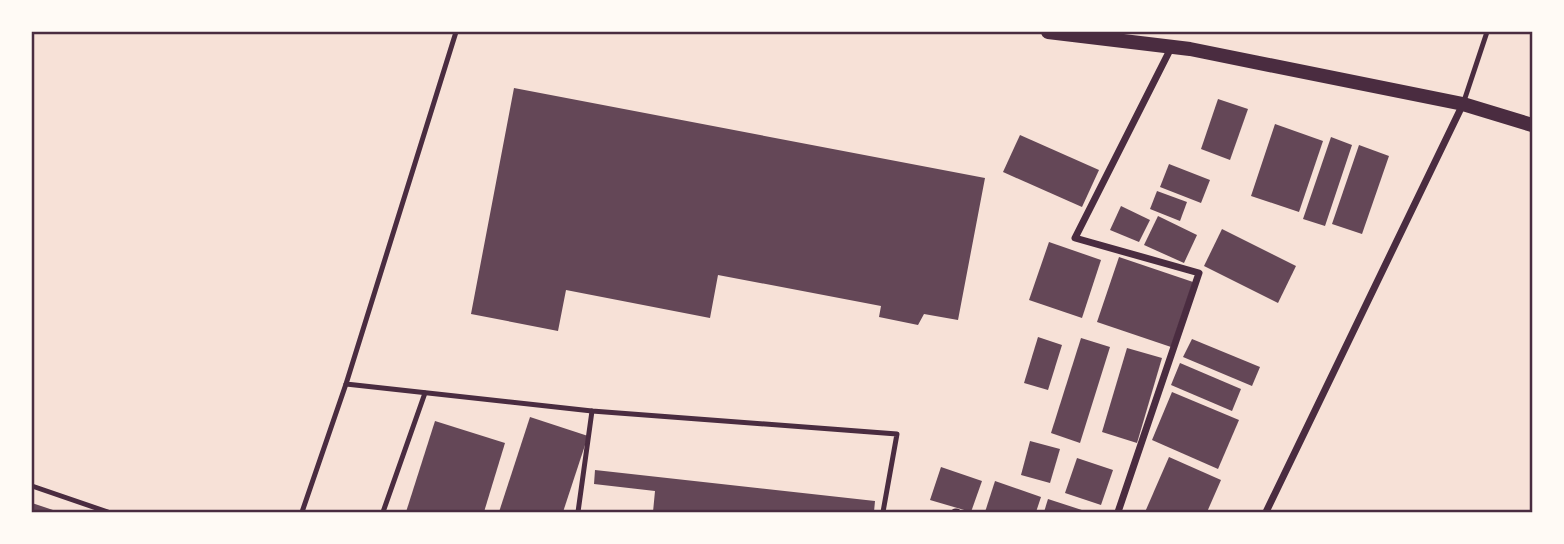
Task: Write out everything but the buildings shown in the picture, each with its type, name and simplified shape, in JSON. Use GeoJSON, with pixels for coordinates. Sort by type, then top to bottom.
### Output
{"type":"FeatureCollection","features":[{"type":"Feature","properties":{"kind":"main road"},"geometry":{"type":"LineString","coordinates":[[1048,32],[1172,46],[1463,104],[1532,125]]}},
{"type":"Feature","properties":{"kind":"street"},"geometry":{"type":"LineString","coordinates":[[1118,513],[1199,273],[1075,238],[1172,46]]}},
{"type":"Feature","properties":{"kind":"street"},"geometry":{"type":"LineString","coordinates":[[1266,513],[1463,104]]}},
{"type":"Feature","properties":{"kind":"lane"},"geometry":{"type":"LineString","coordinates":[[302,513],[346,384],[456,32]]}},
{"type":"Feature","properties":{"kind":"lane"},"geometry":{"type":"LineString","coordinates":[[1463,104],[1488,32]]}},
{"type":"Feature","properties":{"kind":"lane"},"geometry":{"type":"LineString","coordinates":[[346,384],[592,411],[897,434],[883,513]]}},
{"type":"Feature","properties":{"kind":"lane"},"geometry":{"type":"LineString","coordinates":[[383,513],[425,393]]}},
{"type":"Feature","properties":{"kind":"lane"},"geometry":{"type":"LineString","coordinates":[[578,513],[592,411]]}},
{"type":"Feature","properties":{"kind":"lane"},"geometry":{"type":"LineString","coordinates":[[32,486],[108,513]]}}]}
